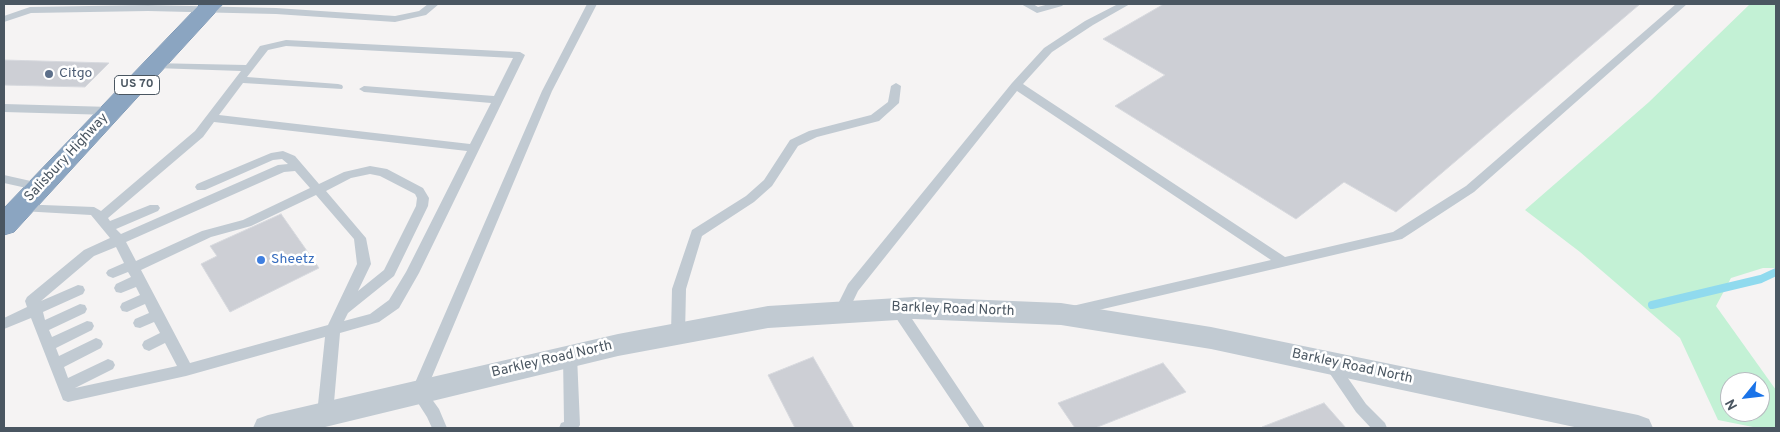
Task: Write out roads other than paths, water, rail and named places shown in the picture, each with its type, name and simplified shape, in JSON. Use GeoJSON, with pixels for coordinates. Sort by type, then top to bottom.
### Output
{"type":"FeatureCollection","features":[{"type":"Feature","properties":{"kind":"highway","name":"Salisbury Highway"},"geometry":{"type":"LineString","coordinates":[[12,216],[209,7]]}},
{"type":"Feature","properties":{"kind":"street","name":"Barkley Road North"},"geometry":{"type":"LineString","coordinates":[[268,428],[570,356],[678,334],[768,317],[897,308],[1061,314],[1211,338],[1329,362],[1606,424],[1638,428]]}},
{"type":"Feature","properties":{"kind":"lane"},"geometry":{"type":"LineString","coordinates":[[322,15],[332,4]]}},
{"type":"Feature","properties":{"kind":"lane"},"geometry":{"type":"LineString","coordinates":[[4,19],[30,10],[259,7],[322,15],[395,19],[422,13],[434,4]]}},
{"type":"Feature","properties":{"kind":"lane"},"geometry":{"type":"LineString","coordinates":[[439,428],[434,414],[418,392],[548,91],[592,4]]}},
{"type":"Feature","properties":{"kind":"lane"},"geometry":{"type":"LineString","coordinates":[[1026,4],[1037,10],[1059,4]]}},
{"type":"Feature","properties":{"kind":"lane"},"geometry":{"type":"LineString","coordinates":[[841,312],[852,288],[1016,85],[1048,50],[1089,23],[1126,4]]}},
{"type":"Feature","properties":{"kind":"lane"},"geometry":{"type":"LineString","coordinates":[[1061,314],[1397,236],[1470,189],[1682,4]]}},
{"type":"Feature","properties":{"kind":"lane"},"geometry":{"type":"LineString","coordinates":[[104,223],[199,134],[264,48],[286,43],[520,56],[412,273],[394,304],[374,318],[186,370],[68,396],[32,301],[89,253],[282,168],[298,167]]}},
{"type":"Feature","properties":{"kind":"lane"},"geometry":{"type":"LineString","coordinates":[[155,65],[248,68]]}},
{"type":"Feature","properties":{"kind":"lane"},"geometry":{"type":"LineString","coordinates":[[240,80],[338,87]]}},
{"type":"Feature","properties":{"kind":"lane"},"geometry":{"type":"LineString","coordinates":[[1016,85],[1283,262]]}},
{"type":"Feature","properties":{"kind":"lane"},"geometry":{"type":"LineString","coordinates":[[678,334],[680,289],[696,233],[750,199],[768,183],[794,143],[813,134],[875,118],[893,104],[896,86]]}},
{"type":"Feature","properties":{"kind":"lane"},"geometry":{"type":"LineString","coordinates":[[364,90],[498,100]]}},
{"type":"Feature","properties":{"kind":"lane"},"geometry":{"type":"LineString","coordinates":[[4,108],[112,112]]}},
{"type":"Feature","properties":{"kind":"lane"},"geometry":{"type":"LineString","coordinates":[[210,118],[474,148]]}},
{"type":"Feature","properties":{"kind":"lane"},"geometry":{"type":"LineString","coordinates":[[201,186],[270,157],[283,155],[292,158],[360,238],[364,264],[333,329],[325,414]]}},
{"type":"Feature","properties":{"kind":"lane"},"geometry":{"type":"LineString","coordinates":[[114,273],[135,271],[207,234],[248,223],[348,175],[370,170],[383,172],[419,191],[423,198],[422,206],[389,273],[342,311]]}},
{"type":"Feature","properties":{"kind":"lane"},"geometry":{"type":"LineString","coordinates":[[4,179],[40,188]]}},
{"type":"Feature","properties":{"kind":"lane"},"geometry":{"type":"LineString","coordinates":[[104,223],[154,208]]}},
{"type":"Feature","properties":{"kind":"lane"},"geometry":{"type":"LineString","coordinates":[[12,216],[94,211],[118,239],[186,370]]}},
{"type":"Feature","properties":{"kind":"lane"},"geometry":{"type":"LineString","coordinates":[[121,288],[135,271]]}},
{"type":"Feature","properties":{"kind":"lane"},"geometry":{"type":"LineString","coordinates":[[4,324],[78,290]]}},
{"type":"Feature","properties":{"kind":"lane"},"geometry":{"type":"LineString","coordinates":[[128,306],[148,297]]}},
{"type":"Feature","properties":{"kind":"lane"},"geometry":{"type":"LineString","coordinates":[[897,308],[978,428]]}},
{"type":"Feature","properties":{"kind":"lane"},"geometry":{"type":"LineString","coordinates":[[41,328],[80,309]]}},
{"type":"Feature","properties":{"kind":"lane"},"geometry":{"type":"LineString","coordinates":[[140,323],[157,315]]}},
{"type":"Feature","properties":{"kind":"lane"},"geometry":{"type":"LineString","coordinates":[[48,345],[87,326]]}},
{"type":"Feature","properties":{"kind":"lane"},"geometry":{"type":"LineString","coordinates":[[149,345],[168,335]]}},
{"type":"Feature","properties":{"kind":"lane"},"geometry":{"type":"LineString","coordinates":[[56,364],[96,344]]}},
{"type":"Feature","properties":{"kind":"lane"},"geometry":{"type":"LineString","coordinates":[[566,428],[572,425],[570,356]]}},
{"type":"Feature","properties":{"kind":"lane"},"geometry":{"type":"LineString","coordinates":[[1329,362],[1361,408],[1380,428]]}},
{"type":"Feature","properties":{"kind":"lane"},"geometry":{"type":"LineString","coordinates":[[64,387],[108,365]]}},
{"type":"Feature","properties":{"kind":"waterway"},"geometry":{"type":"LineString","coordinates":[[1652,305],[1761,279],[1776,272]]}},
{"type":"Feature","properties":{"kind":"place","name":"Citgo"},"geometry":{"type":"Point","coordinates":[49,74]}},
{"type":"Feature","properties":{"kind":"place","name":"Sheetz"},"geometry":{"type":"Point","coordinates":[261,260]}}]}
